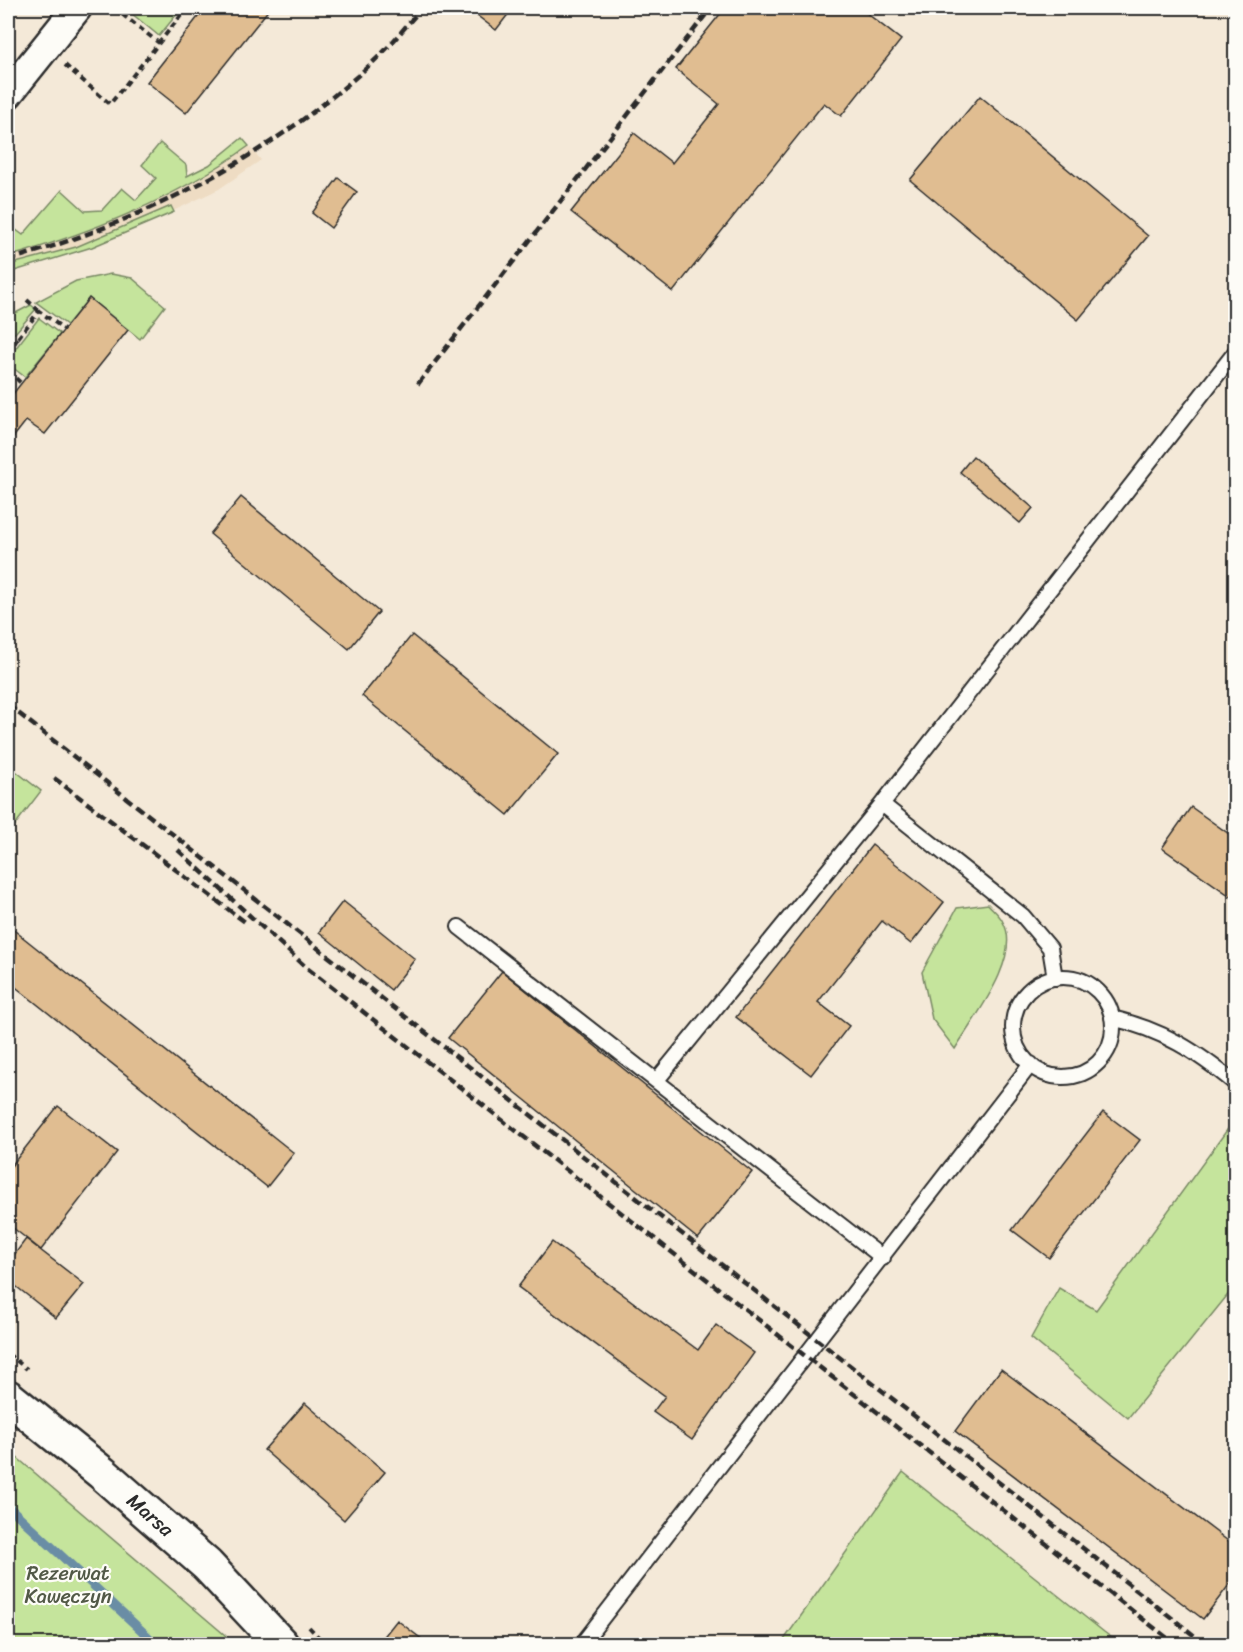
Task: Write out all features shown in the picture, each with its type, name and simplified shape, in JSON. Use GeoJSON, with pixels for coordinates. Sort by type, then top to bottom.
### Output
{"type":"FeatureCollection","features":[{"type":"Feature","properties":{"kind":"main road","name":"Marsa"},"geometry":{"type":"LineString","coordinates":[[8,1397],[102,1473],[207,1565],[282,1644]]}},
{"type":"Feature","properties":{"kind":"street"},"geometry":{"type":"LineString","coordinates":[[8,94],[77,8]]}},
{"type":"Feature","properties":{"kind":"lane"},"geometry":{"type":"LineString","coordinates":[[657,1080],[882,804],[1236,351]]}},
{"type":"Feature","properties":{"kind":"lane"},"geometry":{"type":"LineString","coordinates":[[882,804],[1023,916],[1050,948],[1054,978]]}},
{"type":"Feature","properties":{"kind":"lane"},"geometry":{"type":"LineString","coordinates":[[459,927],[883,1258]]}},
{"type":"Feature","properties":{"kind":"lane"},"geometry":{"type":"LineString","coordinates":[[1069,977],[1093,987],[1105,1001],[1112,1018],[1110,1042],[1104,1056],[1093,1067],[1079,1074],[1064,1076],[1049,1075],[1031,1064],[1016,1044],[1013,1030],[1020,1002],[1029,990],[1054,978],[1069,977]]}},
{"type":"Feature","properties":{"kind":"lane"},"geometry":{"type":"LineString","coordinates":[[1112,1018],[1140,1025],[1198,1053],[1236,1084]]}},
{"type":"Feature","properties":{"kind":"lane"},"geometry":{"type":"LineString","coordinates":[[582,1644],[1031,1064]]}},
{"type":"Feature","properties":{"kind":"path"},"geometry":{"type":"LineString","coordinates":[[114,8],[159,43]]}},
{"type":"Feature","properties":{"kind":"path"},"geometry":{"type":"LineString","coordinates":[[58,59],[110,104],[187,8]]}},
{"type":"Feature","properties":{"kind":"path"},"geometry":{"type":"LineString","coordinates":[[27,300],[64,329]]}},
{"type":"Feature","properties":{"kind":"path"},"geometry":{"type":"LineString","coordinates":[[8,352],[39,311]]}},
{"type":"Feature","properties":{"kind":"path"},"geometry":{"type":"LineString","coordinates":[[8,339],[18,338]]}},
{"type":"Feature","properties":{"kind":"path"},"geometry":{"type":"LineString","coordinates":[[8,371],[21,383]]}},
{"type":"Feature","properties":{"kind":"shaded area"},"geometry":{"type":"Polygon","coordinates":[[[242,138],[261,160],[219,189],[123,235],[8,273],[8,247],[143,199],[209,165],[242,138]]]}},
{"type":"Feature","properties":{"kind":"green space"},"geometry":{"type":"Polygon","coordinates":[[[125,8],[182,8],[159,36],[125,8]]]}},
{"type":"Feature","properties":{"kind":"green space"},"geometry":{"type":"Polygon","coordinates":[[[242,138],[249,146],[163,198],[72,236],[8,257],[8,224],[23,235],[62,190],[85,211],[102,210],[122,188],[136,200],[156,178],[142,165],[160,143],[186,165],[187,176],[209,165],[242,138]]]}},
{"type":"Feature","properties":{"kind":"green space"},"geometry":{"type":"Polygon","coordinates":[[[171,206],[174,212],[92,247],[8,273],[8,265],[76,247],[171,206]]]}},
{"type":"Feature","properties":{"kind":"green space"},"geometry":{"type":"Polygon","coordinates":[[[111,274],[132,278],[165,306],[140,339],[89,298],[67,325],[36,302],[76,281],[111,274]]]}},
{"type":"Feature","properties":{"kind":"green space"},"geometry":{"type":"Polygon","coordinates":[[[31,305],[36,309],[15,333],[8,334],[8,317],[31,305]]]}},
{"type":"Feature","properties":{"kind":"green space"},"geometry":{"type":"Polygon","coordinates":[[[39,318],[60,334],[25,377],[8,364],[8,358],[39,318]]]}},
{"type":"Feature","properties":{"kind":"green space"},"geometry":{"type":"Polygon","coordinates":[[[8,765],[41,791],[8,834],[8,765]]]}},
{"type":"Feature","properties":{"kind":"green space"},"geometry":{"type":"Polygon","coordinates":[[[988,904],[1003,922],[1007,936],[1006,952],[993,987],[955,1049],[932,1019],[922,972],[957,908],[988,904]]]}},
{"type":"Feature","properties":{"kind":"green space"},"geometry":{"type":"Polygon","coordinates":[[[1235,1119],[1235,1286],[1128,1418],[1031,1338],[1059,1288],[1096,1310],[1235,1119]]]}},
{"type":"Feature","properties":{"kind":"green space","name":"Rezerwat Kawęczyn"},"geometry":{"type":"Polygon","coordinates":[[[8,1450],[225,1635],[233,1644],[8,1644],[8,1450]]]}},
{"type":"Feature","properties":{"kind":"green space"},"geometry":{"type":"Polygon","coordinates":[[[903,1472],[1104,1632],[1120,1644],[781,1644],[903,1472]]]}},
{"type":"Feature","properties":{"kind":"building"},"geometry":{"type":"Polygon","coordinates":[[[205,8],[270,8],[186,113],[147,82],[205,8]]]}},
{"type":"Feature","properties":{"kind":"building"},"geometry":{"type":"Polygon","coordinates":[[[467,8],[513,8],[496,30],[467,8]]]}},
{"type":"Feature","properties":{"kind":"building"},"geometry":{"type":"Polygon","coordinates":[[[725,8],[860,8],[901,40],[841,116],[824,103],[673,292],[571,212],[634,133],[672,163],[719,104],[676,69],[725,8]]]}},
{"type":"Feature","properties":{"kind":"building"},"geometry":{"type":"Polygon","coordinates":[[[980,96],[1148,236],[1078,320],[910,180],[980,96]]]}},
{"type":"Feature","properties":{"kind":"building"},"geometry":{"type":"Polygon","coordinates":[[[338,178],[357,192],[331,228],[312,213],[338,178]]]}},
{"type":"Feature","properties":{"kind":"building"},"geometry":{"type":"Polygon","coordinates":[[[89,298],[128,330],[45,434],[26,421],[8,444],[8,400],[89,298]]]}},
{"type":"Feature","properties":{"kind":"building"},"geometry":{"type":"Polygon","coordinates":[[[973,456],[1033,508],[1020,523],[960,472],[973,456]]]}},
{"type":"Feature","properties":{"kind":"building"},"geometry":{"type":"Polygon","coordinates":[[[241,497],[379,612],[349,649],[210,534],[241,497]]]}},
{"type":"Feature","properties":{"kind":"building"},"geometry":{"type":"Polygon","coordinates":[[[412,635],[558,754],[508,815],[362,696],[412,635]]]}},
{"type":"Feature","properties":{"kind":"building"},"geometry":{"type":"Polygon","coordinates":[[[1191,807],[1236,839],[1236,900],[1162,848],[1191,807]]]}},
{"type":"Feature","properties":{"kind":"building"},"geometry":{"type":"Polygon","coordinates":[[[872,845],[944,902],[911,944],[882,921],[818,1002],[849,1026],[811,1075],[736,1017],[872,845]]]}},
{"type":"Feature","properties":{"kind":"building"},"geometry":{"type":"Polygon","coordinates":[[[343,901],[415,959],[391,990],[319,932],[343,901]]]}},
{"type":"Feature","properties":{"kind":"building"},"geometry":{"type":"Polygon","coordinates":[[[10,927],[294,1153],[267,1187],[8,981],[8,930],[10,927]]]}},
{"type":"Feature","properties":{"kind":"building"},"geometry":{"type":"Polygon","coordinates":[[[502,971],[752,1172],[698,1239],[448,1038],[502,971]]]}},
{"type":"Feature","properties":{"kind":"building"},"geometry":{"type":"Polygon","coordinates":[[[58,1106],[117,1152],[41,1250],[8,1224],[8,1170],[58,1106]]]}},
{"type":"Feature","properties":{"kind":"building"},"geometry":{"type":"Polygon","coordinates":[[[1103,1112],[1140,1140],[1049,1258],[1012,1230],[1103,1112]]]}},
{"type":"Feature","properties":{"kind":"building"},"geometry":{"type":"Polygon","coordinates":[[[26,1239],[84,1284],[56,1318],[8,1280],[8,1263],[26,1239]]]}},
{"type":"Feature","properties":{"kind":"building"},"geometry":{"type":"Polygon","coordinates":[[[552,1242],[698,1350],[716,1325],[754,1353],[692,1440],[653,1412],[665,1396],[518,1287],[552,1242]]]}},
{"type":"Feature","properties":{"kind":"building"},"geometry":{"type":"Polygon","coordinates":[[[1001,1369],[1236,1547],[1236,1576],[1203,1619],[955,1431],[1001,1369]]]}},
{"type":"Feature","properties":{"kind":"building"},"geometry":{"type":"Polygon","coordinates":[[[305,1403],[385,1472],[344,1520],[264,1450],[305,1403]]]}},
{"type":"Feature","properties":{"kind":"building"},"geometry":{"type":"Polygon","coordinates":[[[397,1620],[428,1644],[378,1644],[397,1620]]]}},
{"type":"Feature","properties":{"kind":"waterway"},"geometry":{"type":"LineString","coordinates":[[8,1506],[156,1644]]}},
{"type":"Feature","properties":{"kind":"railway"},"geometry":{"type":"LineString","coordinates":[[8,260],[58,244],[155,206],[248,156],[291,128],[333,96],[380,56],[422,8]]}},
{"type":"Feature","properties":{"kind":"railway"},"geometry":{"type":"LineString","coordinates":[[418,384],[711,8]]}},
{"type":"Feature","properties":{"kind":"railway"},"geometry":{"type":"LineString","coordinates":[[8,705],[1205,1644]]}},
{"type":"Feature","properties":{"kind":"railway"},"geometry":{"type":"LineString","coordinates":[[54,778],[245,922]]}},
{"type":"Feature","properties":{"kind":"railway"},"geometry":{"type":"LineString","coordinates":[[178,850],[307,968],[1175,1644]]}}]}
